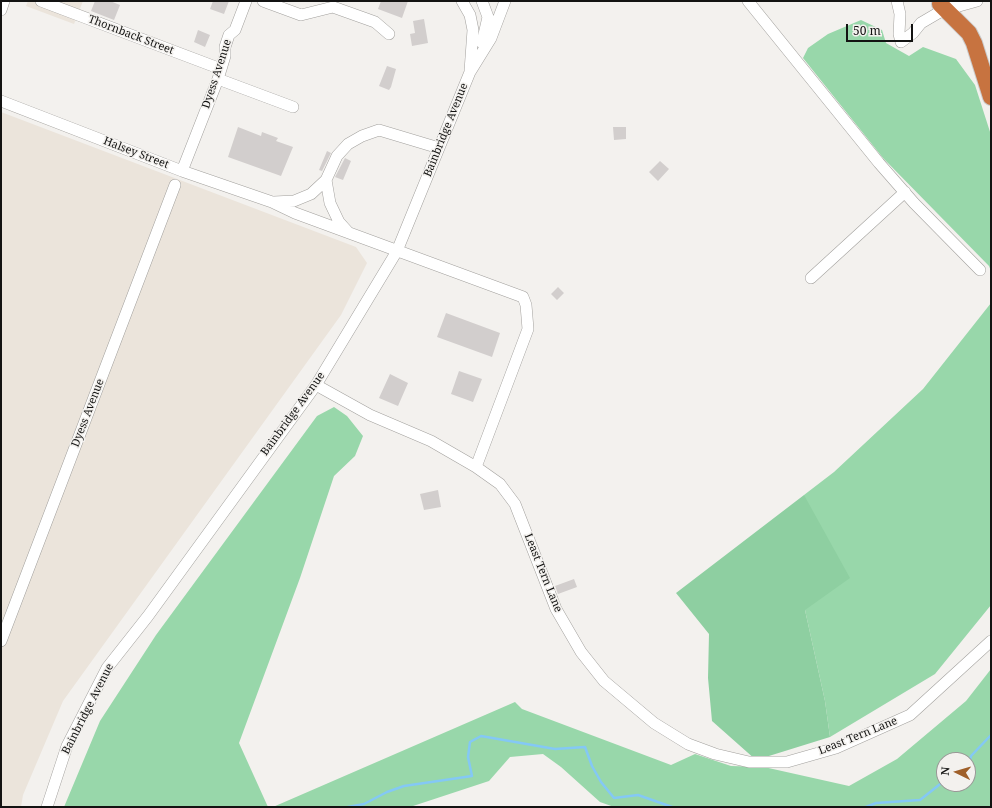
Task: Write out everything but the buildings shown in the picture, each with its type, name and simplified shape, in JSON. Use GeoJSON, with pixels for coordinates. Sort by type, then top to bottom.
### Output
{"type":"FeatureCollection","features":[{"type":"Feature","properties":{"kind":"highway"},"geometry":{"type":"LineString","coordinates":[[943,5],[968,33],[979,59],[991,97]]}},
{"type":"Feature","properties":{"kind":"street"},"geometry":{"type":"LineString","coordinates":[[1,10],[4,1]]}},
{"type":"Feature","properties":{"kind":"street","name":"Thornback Street"},"geometry":{"type":"LineString","coordinates":[[41,1],[219,74],[293,107]]}},
{"type":"Feature","properties":{"kind":"street","name":"Dyess Avenue"},"geometry":{"type":"LineString","coordinates":[[182,171],[219,74],[225,56],[225,47],[229,35],[235,30],[246,1]]}},
{"type":"Feature","properties":{"kind":"street"},"geometry":{"type":"LineString","coordinates":[[263,1],[301,15],[333,7],[375,22],[389,34]]}},
{"type":"Feature","properties":{"kind":"street"},"geometry":{"type":"LineString","coordinates":[[462,1],[470,15],[472,24],[470,72]]}},
{"type":"Feature","properties":{"kind":"street"},"geometry":{"type":"LineString","coordinates":[[472,24],[482,1]]}},
{"type":"Feature","properties":{"kind":"street"},"geometry":{"type":"LineString","coordinates":[[470,72],[485,33],[488,17],[482,1]]}},
{"type":"Feature","properties":{"kind":"street","name":"Bainbridge Avenue"},"geometry":{"type":"LineString","coordinates":[[47,807],[67,746],[107,668],[148,616],[316,385],[397,251],[470,72],[491,38],[505,1]]}},
{"type":"Feature","properties":{"kind":"street"},"geometry":{"type":"LineString","coordinates":[[748,1],[879,163],[980,270]]}},
{"type":"Feature","properties":{"kind":"street"},"geometry":{"type":"LineString","coordinates":[[897,1],[900,14],[899,34],[901,42],[943,5],[959,6],[978,1]]}},
{"type":"Feature","properties":{"kind":"street","name":"Halsey Street"},"geometry":{"type":"LineString","coordinates":[[1,101],[182,171],[272,202],[295,213],[523,297],[526,306],[528,329],[476,467]]}},
{"type":"Feature","properties":{"kind":"street","name":"Halsey Street"},"geometry":{"type":"LineString","coordinates":[[272,202],[294,201],[311,194],[326,180],[337,156],[348,144],[362,136],[379,130],[439,148]]}},
{"type":"Feature","properties":{"kind":"street"},"geometry":{"type":"LineString","coordinates":[[326,180],[330,203],[339,222],[348,232]]}},
{"type":"Feature","properties":{"kind":"street","name":"Dyess Avenue"},"geometry":{"type":"LineString","coordinates":[[1,641],[175,185]]}},
{"type":"Feature","properties":{"kind":"street"},"geometry":{"type":"LineString","coordinates":[[811,278],[905,192]]}},
{"type":"Feature","properties":{"kind":"street","name":"Least Tern Lane"},"geometry":{"type":"LineString","coordinates":[[316,385],[370,415],[431,441],[476,467],[500,484],[515,504],[556,609],[581,652],[604,681],[654,723],[688,744],[715,754],[749,762],[787,762],[836,748],[910,715],[991,641]]}},
{"type":"Feature","properties":{"kind":"shaded area"},"geometry":{"type":"Polygon","coordinates":[[[28,1],[83,1],[74,24],[26,6],[28,1]]]}},
{"type":"Feature","properties":{"kind":"shaded area"},"geometry":{"type":"Polygon","coordinates":[[[1,112],[356,247],[367,263],[341,315],[63,701],[23,795],[21,807],[1,807],[1,112]]]}},
{"type":"Feature","properties":{"kind":"green space"},"geometry":{"type":"Polygon","coordinates":[[[861,20],[882,30],[886,43],[909,56],[923,47],[956,59],[975,85],[991,135],[991,271],[989,266],[883,158],[803,58],[808,48],[828,34],[861,20]]]}},
{"type":"Feature","properties":{"kind":"green space"},"geometry":{"type":"Polygon","coordinates":[[[991,303],[991,605],[935,674],[830,737],[825,701],[805,610],[804,495],[834,472],[923,389],[991,303]]]}},
{"type":"Feature","properties":{"kind":"green space"},"geometry":{"type":"Polygon","coordinates":[[[334,407],[347,416],[363,436],[355,456],[334,476],[300,578],[239,743],[268,807],[64,807],[100,721],[156,635],[317,416],[334,407]]]}},
{"type":"Feature","properties":{"kind":"green space"},"geometry":{"type":"Polygon","coordinates":[[[804,495],[850,578],[805,610],[825,701],[830,737],[756,760],[712,721],[708,678],[709,634],[676,593],[804,495]]]}},
{"type":"Feature","properties":{"kind":"green space"},"geometry":{"type":"Polygon","coordinates":[[[991,669],[991,807],[614,807],[600,802],[561,767],[543,754],[510,757],[489,781],[410,807],[273,807],[515,702],[522,709],[671,765],[695,754],[731,766],[764,767],[849,786],[897,759],[966,701],[991,669]]]}},
{"type":"Feature","properties":{"kind":"waterway"},"geometry":{"type":"LineString","coordinates":[[975,752],[991,735]]}},
{"type":"Feature","properties":{"kind":"waterway"},"geometry":{"type":"LineString","coordinates":[[348,807],[364,804],[387,792],[404,786],[472,776],[468,757],[470,742],[481,736],[555,749],[585,747],[592,766],[601,782],[614,798],[638,795],[672,807]]}},
{"type":"Feature","properties":{"kind":"waterway"},"geometry":{"type":"LineString","coordinates":[[866,807],[876,803],[920,800],[936,787]]}}]}
